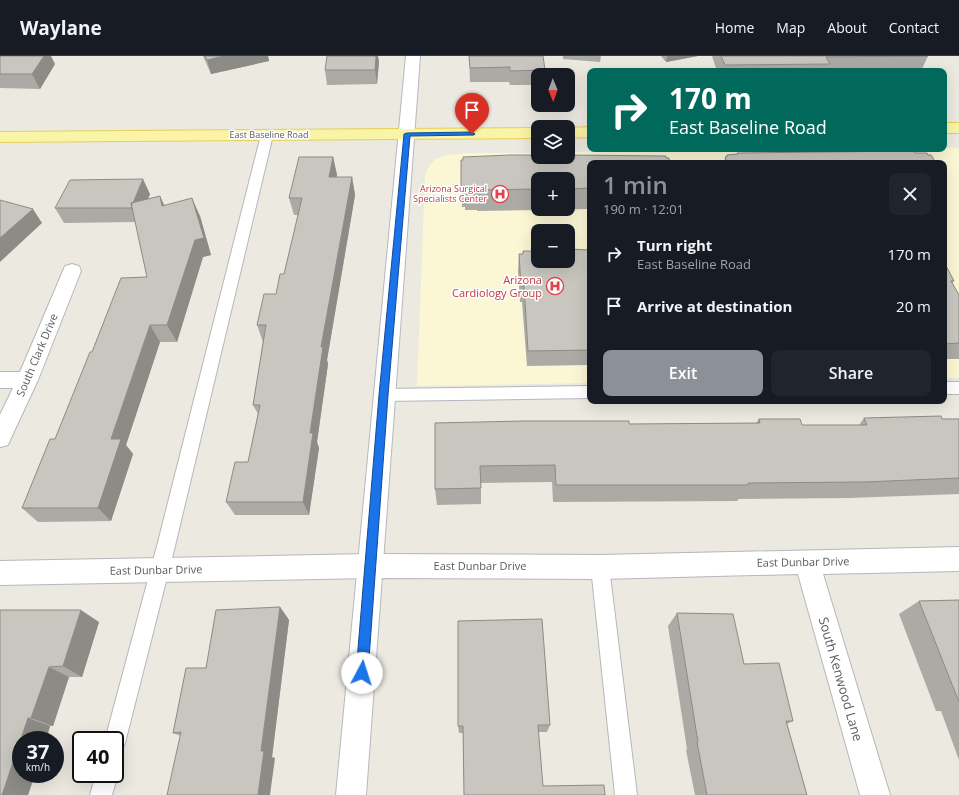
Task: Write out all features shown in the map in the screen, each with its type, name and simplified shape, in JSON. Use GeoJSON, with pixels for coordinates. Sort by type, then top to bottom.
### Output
{"type":"FeatureCollection","features":[{"type":"Feature","properties":{"kind":"main road"},"geometry":{"type":"LineString","coordinates":[[947,128],[959,128]]}},
{"type":"Feature","properties":{"kind":"main road"},"geometry":{"type":"LineString","coordinates":[[575,132],[587,132]]}},
{"type":"Feature","properties":{"kind":"main road","name":"East Baseline Road"},"geometry":{"type":"LineString","coordinates":[[0,137],[531,133]]}},
{"type":"Feature","properties":{"kind":"street"},"geometry":{"type":"LineString","coordinates":[[351,795],[413,56]]}},
{"type":"Feature","properties":{"kind":"street","name":"South Clark Drive"},"geometry":{"type":"LineString","coordinates":[[0,438],[27,380],[72,270]]}},
{"type":"Feature","properties":{"kind":"street"},"geometry":{"type":"LineString","coordinates":[[0,380],[27,380]]}},
{"type":"Feature","properties":{"kind":"street","name":"East Dunbar Drive"},"geometry":{"type":"LineString","coordinates":[[0,573],[371,566],[600,567],[959,559]]}},
{"type":"Feature","properties":{"kind":"street","name":"South Kenwood Lane"},"geometry":{"type":"LineString","coordinates":[[807,562],[875,795]]}},
{"type":"Feature","properties":{"kind":"lane"},"geometry":{"type":"LineString","coordinates":[[118,731],[160,570],[267,135]]}},
{"type":"Feature","properties":{"kind":"lane"},"geometry":{"type":"LineString","coordinates":[[947,388],[959,388]]}},
{"type":"Feature","properties":{"kind":"lane"},"geometry":{"type":"LineString","coordinates":[[384,395],[587,392]]}},
{"type":"Feature","properties":{"kind":"lane"},"geometry":{"type":"LineString","coordinates":[[600,567],[626,795]]}},
{"type":"Feature","properties":{"kind":"lane"},"geometry":{"type":"LineString","coordinates":[[101,795],[104,783]]}},
{"type":"Feature","properties":{"kind":"shaded area"},"geometry":{"type":"Polygon","coordinates":[[[947,148],[959,148],[959,378],[947,378],[947,160],[587,160],[587,383],[417,386],[425,175],[435,159],[446,155],[467,153],[531,153],[531,164],[575,164],[575,152],[947,152],[947,148]]]}},
{"type":"Feature","properties":{"kind":"building"},"geometry":{"type":"Polygon","coordinates":[[[0,56],[44,56],[32,74],[0,74],[0,56]]]}},
{"type":"Feature","properties":{"kind":"building"},"geometry":{"type":"Polygon","coordinates":[[[205,56],[224,56],[207,60],[205,56]]]}},
{"type":"Feature","properties":{"kind":"building"},"geometry":{"type":"Polygon","coordinates":[[[327,56],[376,56],[375,70],[325,70],[327,56]]]}},
{"type":"Feature","properties":{"kind":"building"},"geometry":{"type":"Polygon","coordinates":[[[469,56],[543,56],[545,68],[531,68],[531,70],[510,71],[510,67],[470,68],[469,56]]]}},
{"type":"Feature","properties":{"kind":"building"},"geometry":{"type":"Polygon","coordinates":[[[721,56],[928,56],[826,57],[830,64],[725,65],[721,56]]]}},
{"type":"Feature","properties":{"kind":"building"},"geometry":{"type":"Polygon","coordinates":[[[914,152],[927,153],[928,155],[931,155],[934,160],[726,160],[725,157],[727,157],[727,155],[738,154],[737,153],[914,152]]]}},
{"type":"Feature","properties":{"kind":"building"},"geometry":{"type":"Polygon","coordinates":[[[531,155],[531,164],[575,164],[575,155],[666,156],[666,158],[669,158],[669,160],[587,160],[587,188],[575,189],[575,172],[531,172],[531,189],[477,190],[464,189],[465,186],[461,186],[461,160],[463,160],[463,157],[531,155]]]}},
{"type":"Feature","properties":{"kind":"building"},"geometry":{"type":"Polygon","coordinates":[[[299,157],[333,157],[329,177],[352,177],[321,347],[323,347],[310,433],[313,433],[303,502],[226,502],[235,462],[248,462],[260,405],[253,405],[266,325],[257,325],[264,294],[276,294],[280,274],[284,274],[302,198],[289,198],[299,157]]]}},
{"type":"Feature","properties":{"kind":"building"},"geometry":{"type":"Polygon","coordinates":[[[143,179],[133,203],[131,203],[131,208],[55,208],[70,180],[143,179]]]}},
{"type":"Feature","properties":{"kind":"building"},"geometry":{"type":"Polygon","coordinates":[[[160,196],[162,206],[192,198],[204,238],[195,240],[167,325],[150,325],[111,439],[121,439],[98,508],[22,508],[50,439],[55,439],[90,352],[92,352],[121,278],[147,277],[131,203],[160,196]]]}},
{"type":"Feature","properties":{"kind":"building"},"geometry":{"type":"Polygon","coordinates":[[[0,200],[33,209],[0,238],[0,200]]]}},
{"type":"Feature","properties":{"kind":"building"},"geometry":{"type":"Polygon","coordinates":[[[575,249],[587,250],[587,350],[528,351],[524,286],[521,286],[519,254],[523,254],[523,251],[531,251],[531,268],[575,268],[575,249]]]}},
{"type":"Feature","properties":{"kind":"building"},"geometry":{"type":"Polygon","coordinates":[[[947,268],[954,281],[951,281],[959,295],[959,343],[947,344],[947,268]]]}},
{"type":"Feature","properties":{"kind":"building"},"geometry":{"type":"Polygon","coordinates":[[[941,416],[942,419],[959,419],[959,478],[864,482],[748,483],[748,485],[556,485],[555,465],[480,466],[481,488],[435,489],[435,423],[629,421],[629,424],[760,423],[759,419],[800,419],[802,425],[867,425],[864,418],[941,416]]]}},
{"type":"Feature","properties":{"kind":"building"},"geometry":{"type":"Polygon","coordinates":[[[959,600],[959,702],[919,601],[959,600]]]}},
{"type":"Feature","properties":{"kind":"building"},"geometry":{"type":"Polygon","coordinates":[[[280,607],[261,751],[264,751],[258,795],[167,795],[181,732],[173,733],[186,668],[206,668],[216,610],[280,607]]]}},
{"type":"Feature","properties":{"kind":"building"},"geometry":{"type":"Polygon","coordinates":[[[0,610],[81,610],[63,666],[49,667],[31,718],[28,718],[24,731],[12,731],[12,765],[2,795],[0,795],[0,610]]]}},
{"type":"Feature","properties":{"kind":"building"},"geometry":{"type":"Polygon","coordinates":[[[677,613],[733,614],[744,664],[779,663],[793,721],[786,721],[807,795],[707,795],[697,742],[677,613]]]}},
{"type":"Feature","properties":{"kind":"building"},"geometry":{"type":"Polygon","coordinates":[[[542,619],[550,725],[538,725],[543,786],[604,785],[605,795],[464,795],[463,726],[458,726],[458,621],[542,619]]]}},
{"type":"Feature","properties":{"kind":"place","name":"Arizona Surgical Specialists Center"},"geometry":{"type":"Point","coordinates":[500,194]}},
{"type":"Feature","properties":{"kind":"place","name":"Arizona Cardiology Group"},"geometry":{"type":"Point","coordinates":[555,286]}},
{"type":"Feature","properties":{"kind":"route"},"geometry":{"type":"LineString","coordinates":[[362,673],[384,395],[407,134],[472,134]]}}]}
